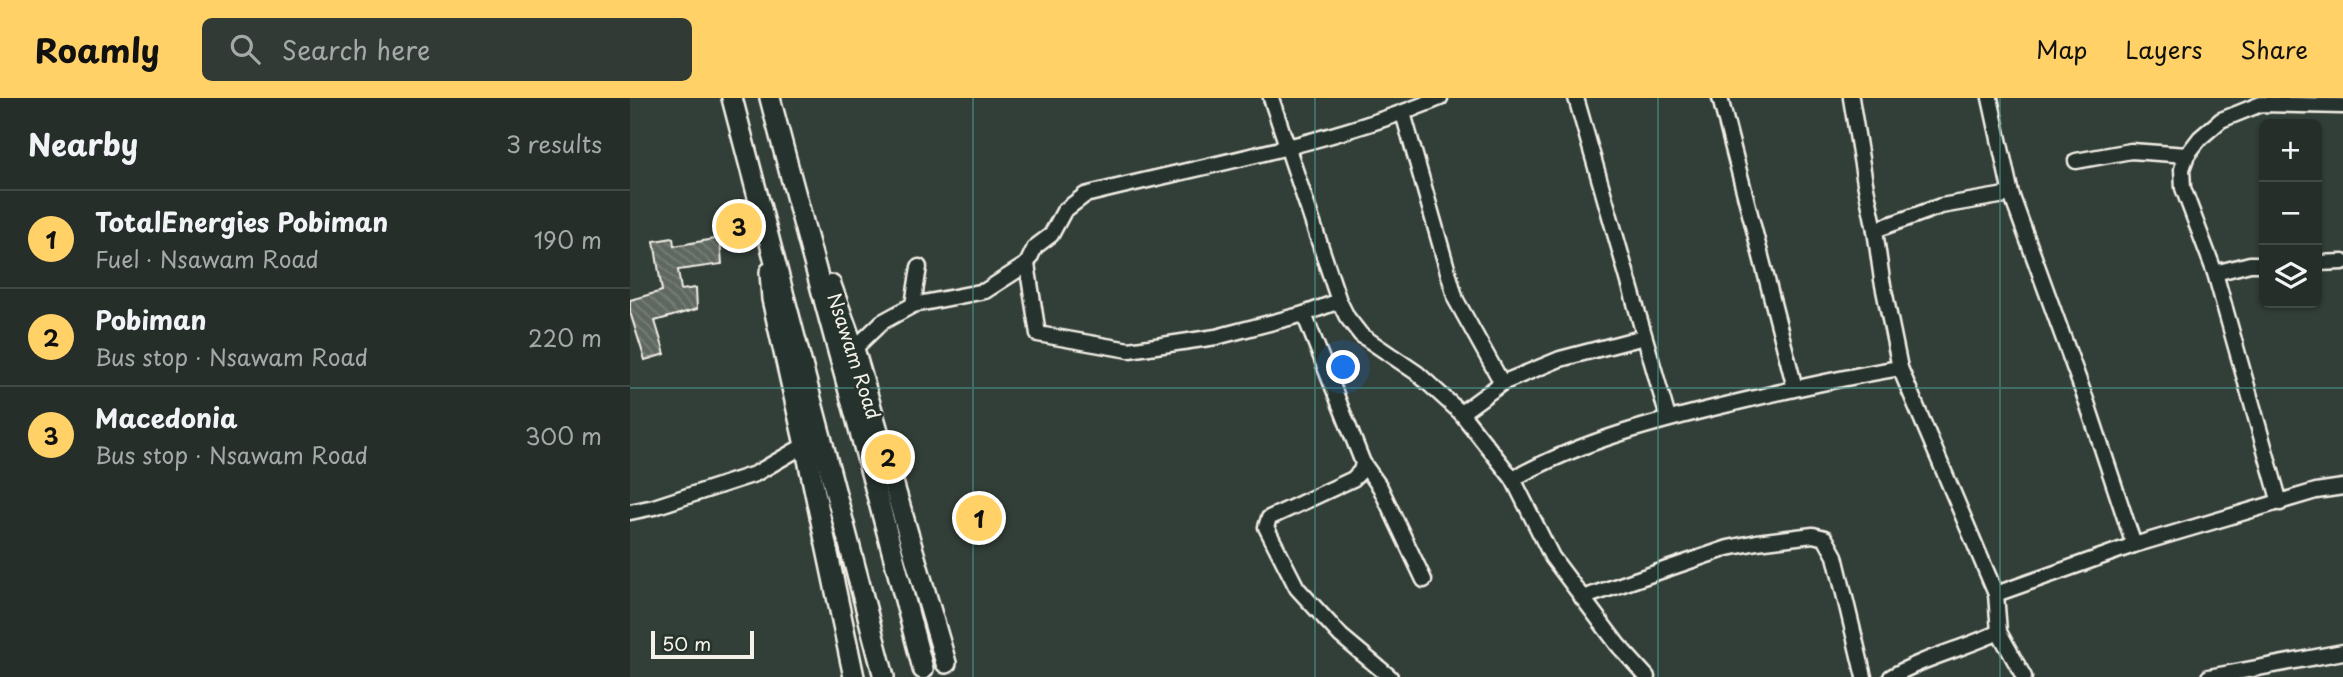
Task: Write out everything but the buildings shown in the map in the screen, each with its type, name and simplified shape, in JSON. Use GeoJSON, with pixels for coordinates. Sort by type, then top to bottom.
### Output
{"type":"FeatureCollection","features":[{"type":"Feature","properties":{"kind":"highway"},"geometry":{"type":"LineString","coordinates":[[732,98],[884,677]]}},
{"type":"Feature","properties":{"kind":"highway","name":"Nsawam Road"},"geometry":{"type":"LineString","coordinates":[[770,98],[817,278],[873,474],[923,669]]}},
{"type":"Feature","properties":{"kind":"highway","name":"Nsawam Road"},"geometry":{"type":"LineString","coordinates":[[790,173],[854,349],[946,663]]}},
{"type":"Feature","properties":{"kind":"highway"},"geometry":{"type":"LineString","coordinates":[[766,222],[772,299],[855,677]]}},
{"type":"Feature","properties":{"kind":"street"},"geometry":{"type":"LineString","coordinates":[[1271,98],[1339,301],[1347,317],[1361,335],[1417,373],[1461,413],[1513,479],[1552,557],[1618,645],[1647,677]]}},
{"type":"Feature","properties":{"kind":"street"},"geometry":{"type":"LineString","coordinates":[[854,349],[882,322],[913,306],[985,290],[1027,264],[1035,247],[1051,235],[1064,211],[1085,195],[1289,148],[1404,113],[1440,98]]}},
{"type":"Feature","properties":{"kind":"street"},"geometry":{"type":"LineString","coordinates":[[1576,98],[1668,418]]}},
{"type":"Feature","properties":{"kind":"street"},"geometry":{"type":"LineString","coordinates":[[1720,98],[1795,388]]}},
{"type":"Feature","properties":{"kind":"street"},"geometry":{"type":"LineString","coordinates":[[1851,98],[1900,368],[1996,594],[1999,632],[2024,677]]}},
{"type":"Feature","properties":{"kind":"street"},"geometry":{"type":"LineString","coordinates":[[1990,98],[2011,194],[2086,400],[2134,545]]}},
{"type":"Feature","properties":{"kind":"street"},"geometry":{"type":"LineString","coordinates":[[2280,503],[2215,273],[2183,188],[2182,169],[2187,155],[2200,138],[2221,121],[2262,104],[2343,106]]}},
{"type":"Feature","properties":{"kind":"street"},"geometry":{"type":"LineString","coordinates":[[1404,113],[1456,300],[1502,383]]}},
{"type":"Feature","properties":{"kind":"street"},"geometry":{"type":"LineString","coordinates":[[2076,160],[2131,151],[2187,155]]}},
{"type":"Feature","properties":{"kind":"street"},"geometry":{"type":"LineString","coordinates":[[1875,230],[1941,206],[2011,194]]}},
{"type":"Feature","properties":{"kind":"street"},"geometry":{"type":"LineString","coordinates":[[2322,262],[2343,262]]}},
{"type":"Feature","properties":{"kind":"street"},"geometry":{"type":"LineString","coordinates":[[1027,264],[1038,334],[1129,350],[1216,337],[1304,314],[1339,301]]}},
{"type":"Feature","properties":{"kind":"street"},"geometry":{"type":"LineString","coordinates":[[2215,273],[2259,264]]}},
{"type":"Feature","properties":{"kind":"street"},"geometry":{"type":"LineString","coordinates":[[913,306],[919,267]]}},
{"type":"Feature","properties":{"kind":"street"},"geometry":{"type":"LineString","coordinates":[[1304,314],[1363,463],[1380,487],[1424,580]]}},
{"type":"Feature","properties":{"kind":"street"},"geometry":{"type":"LineString","coordinates":[[1461,413],[1502,383],[1560,359],[1644,337]]}},
{"type":"Feature","properties":{"kind":"street"},"geometry":{"type":"LineString","coordinates":[[1513,479],[1547,460],[1668,418],[1795,388],[1900,368]]}},
{"type":"Feature","properties":{"kind":"street"},"geometry":{"type":"LineString","coordinates":[[630,512],[654,507],[755,474],[806,445]]}},
{"type":"Feature","properties":{"kind":"street"},"geometry":{"type":"LineString","coordinates":[[1363,463],[1361,471],[1353,479],[1269,518],[1266,527],[1297,589],[1341,636],[1390,677]]}},
{"type":"Feature","properties":{"kind":"street"},"geometry":{"type":"LineString","coordinates":[[1996,594],[2134,545],[2316,491],[2343,487]]}},
{"type":"Feature","properties":{"kind":"street"},"geometry":{"type":"LineString","coordinates":[[1582,598],[1728,548],[1757,541],[1813,535],[1825,538],[1835,556],[1864,677]]}},
{"type":"Feature","properties":{"kind":"street"},"geometry":{"type":"LineString","coordinates":[[1891,677],[1923,660],[1999,632]]}},
{"type":"Feature","properties":{"kind":"street"},"geometry":{"type":"LineString","coordinates":[[2208,677],[2343,652]]}},
{"type":"Feature","properties":{"kind":"place","name":"Macedonia"},"geometry":{"type":"Point","coordinates":[739,226]}},
{"type":"Feature","properties":{"kind":"place","name":"Pobiman"},"geometry":{"type":"Point","coordinates":[888,457]}},
{"type":"Feature","properties":{"kind":"place","name":"TotalEnergies Pobiman"},"geometry":{"type":"Point","coordinates":[979,518]}}]}
